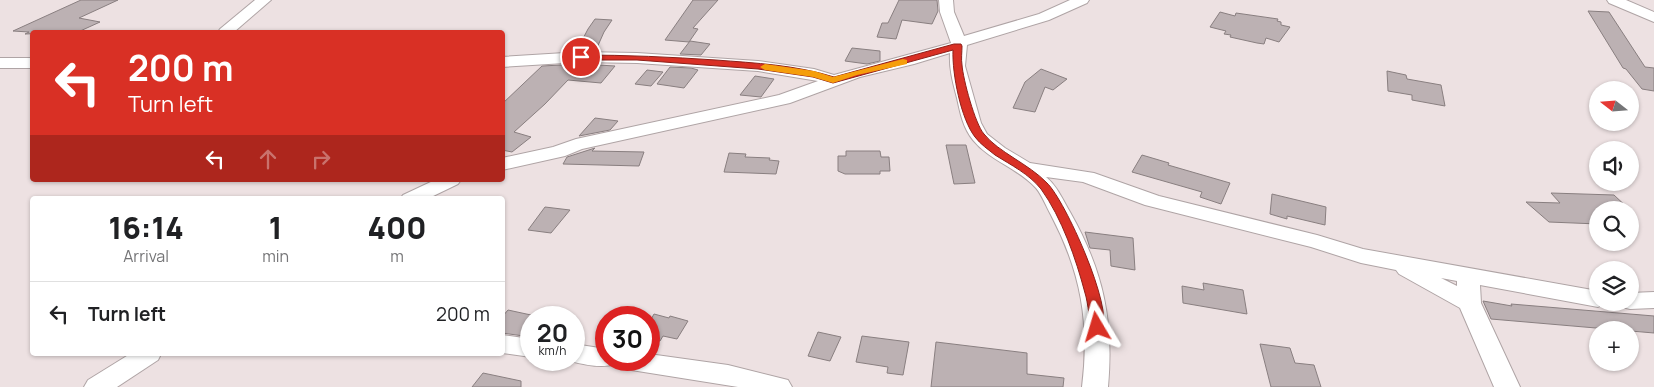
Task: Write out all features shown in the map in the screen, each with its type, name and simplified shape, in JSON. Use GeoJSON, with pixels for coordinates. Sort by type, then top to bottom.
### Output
{"type":"FeatureCollection","features":[{"type":"Feature","properties":{"kind":"street"},"geometry":{"type":"LineString","coordinates":[[227,30],[264,0]]}},
{"type":"Feature","properties":{"kind":"street"},"geometry":{"type":"LineString","coordinates":[[946,0],[947,12],[958,44],[957,66],[972,123],[980,137],[998,152],[1024,168],[1045,186],[1070,231],[1087,274],[1096,310],[1098,360],[1095,387]]}},
{"type":"Feature","properties":{"kind":"street"},"geometry":{"type":"LineString","coordinates":[[505,163],[558,152],[576,145],[784,99],[833,80],[1044,18],[1082,0]]}},
{"type":"Feature","properties":{"kind":"street"},"geometry":{"type":"LineString","coordinates":[[1614,0],[1654,18]]}},
{"type":"Feature","properties":{"kind":"street"},"geometry":{"type":"LineString","coordinates":[[505,62],[581,57],[637,58],[758,66],[814,74],[833,80]]}},
{"type":"Feature","properties":{"kind":"street"},"geometry":{"type":"LineString","coordinates":[[0,63],[30,63]]}},
{"type":"Feature","properties":{"kind":"street"},"geometry":{"type":"LineString","coordinates":[[1024,168],[1087,177],[1152,201],[1317,242],[1361,256],[1589,297]]}},
{"type":"Feature","properties":{"kind":"street"},"geometry":{"type":"LineString","coordinates":[[416,196],[447,182]]}},
{"type":"Feature","properties":{"kind":"street"},"geometry":{"type":"LineString","coordinates":[[1398,263],[1468,304]]}},
{"type":"Feature","properties":{"kind":"street"},"geometry":{"type":"LineString","coordinates":[[1468,275],[1468,304],[1507,387]]}},
{"type":"Feature","properties":{"kind":"street"},"geometry":{"type":"LineString","coordinates":[[1639,301],[1654,300]]}},
{"type":"Feature","properties":{"kind":"street"},"geometry":{"type":"LineString","coordinates":[[505,344],[520,346]]}},
{"type":"Feature","properties":{"kind":"street"},"geometry":{"type":"LineString","coordinates":[[97,387],[146,356]]}},
{"type":"Feature","properties":{"kind":"street"},"geometry":{"type":"LineString","coordinates":[[660,365],[728,375],[779,387]]}},
{"type":"Feature","properties":{"kind":"building"},"geometry":{"type":"Polygon","coordinates":[[[81,0],[118,0],[79,18],[100,22],[82,30],[30,30],[30,34],[25,34],[29,32],[13,31],[81,0]]]}},
{"type":"Feature","properties":{"kind":"building"},"geometry":{"type":"Polygon","coordinates":[[[693,0],[718,0],[693,28],[698,29],[689,42],[665,40],[693,0]]]}},
{"type":"Feature","properties":{"kind":"building"},"geometry":{"type":"Polygon","coordinates":[[[899,0],[937,0],[938,11],[932,24],[902,20],[896,39],[877,37],[882,23],[888,23],[899,0]]]}},
{"type":"Feature","properties":{"kind":"building"},"geometry":{"type":"Polygon","coordinates":[[[1588,11],[1609,12],[1645,67],[1654,68],[1654,91],[1642,89],[1639,81],[1636,81],[1623,68],[1588,11]]]}},
{"type":"Feature","properties":{"kind":"building"},"geometry":{"type":"Polygon","coordinates":[[[1220,12],[1235,16],[1236,13],[1278,19],[1277,21],[1281,22],[1281,25],[1290,27],[1279,42],[1266,38],[1264,44],[1257,43],[1230,37],[1231,35],[1224,34],[1226,31],[1210,27],[1220,12]]]}},
{"type":"Feature","properties":{"kind":"building"},"geometry":{"type":"Polygon","coordinates":[[[595,19],[612,20],[596,50],[577,50],[588,29],[595,19]]]}},
{"type":"Feature","properties":{"kind":"building"},"geometry":{"type":"Polygon","coordinates":[[[690,41],[710,44],[701,55],[680,54],[690,41]]]}},
{"type":"Feature","properties":{"kind":"building"},"geometry":{"type":"Polygon","coordinates":[[[852,48],[880,51],[880,61],[867,64],[845,61],[852,48]]]}},
{"type":"Feature","properties":{"kind":"building"},"geometry":{"type":"Polygon","coordinates":[[[581,64],[615,66],[601,83],[568,80],[514,132],[531,137],[512,152],[505,151],[505,101],[542,66],[581,64]]]}},
{"type":"Feature","properties":{"kind":"building"},"geometry":{"type":"Polygon","coordinates":[[[670,67],[698,70],[684,88],[657,84],[670,67]]]}},
{"type":"Feature","properties":{"kind":"building"},"geometry":{"type":"Polygon","coordinates":[[[1041,69],[1067,79],[1053,90],[1045,87],[1035,112],[1013,108],[1025,82],[1041,69]]]}},
{"type":"Feature","properties":{"kind":"building"},"geometry":{"type":"Polygon","coordinates":[[[647,70],[663,72],[651,86],[635,84],[647,70]]]}},
{"type":"Feature","properties":{"kind":"building"},"geometry":{"type":"Polygon","coordinates":[[[1387,71],[1406,75],[1407,79],[1441,85],[1445,106],[1412,100],[1412,95],[1388,91],[1387,71]]]}},
{"type":"Feature","properties":{"kind":"building"},"geometry":{"type":"Polygon","coordinates":[[[755,76],[774,79],[761,97],[740,95],[755,76]]]}},
{"type":"Feature","properties":{"kind":"building"},"geometry":{"type":"Polygon","coordinates":[[[595,118],[618,121],[610,130],[579,136],[595,118]]]}},
{"type":"Feature","properties":{"kind":"building"},"geometry":{"type":"Polygon","coordinates":[[[946,145],[966,145],[975,183],[954,184],[946,145]]]}},
{"type":"Feature","properties":{"kind":"building"},"geometry":{"type":"Polygon","coordinates":[[[595,148],[592,151],[644,152],[639,166],[563,164],[567,157],[595,148]]]}},
{"type":"Feature","properties":{"kind":"building"},"geometry":{"type":"Polygon","coordinates":[[[846,151],[880,151],[881,157],[889,157],[890,171],[880,171],[880,174],[845,174],[838,171],[838,156],[846,156],[846,151]]]}},
{"type":"Feature","properties":{"kind":"building"},"geometry":{"type":"Polygon","coordinates":[[[729,153],[746,154],[745,157],[770,158],[769,160],[779,161],[776,174],[724,172],[729,153]]]}},
{"type":"Feature","properties":{"kind":"building"},"geometry":{"type":"Polygon","coordinates":[[[1142,155],[1169,163],[1168,165],[1230,183],[1221,204],[1200,197],[1202,192],[1132,172],[1142,155]]]}},
{"type":"Feature","properties":{"kind":"building"},"geometry":{"type":"Polygon","coordinates":[[[1551,193],[1614,195],[1620,201],[1589,201],[1589,224],[1549,222],[1526,202],[1560,203],[1551,193]]]}},
{"type":"Feature","properties":{"kind":"building"},"geometry":{"type":"Polygon","coordinates":[[[1272,194],[1326,207],[1325,225],[1287,216],[1287,219],[1270,214],[1272,194]]]}},
{"type":"Feature","properties":{"kind":"building"},"geometry":{"type":"Polygon","coordinates":[[[545,207],[570,210],[551,233],[528,230],[545,207]]]}},
{"type":"Feature","properties":{"kind":"building"},"geometry":{"type":"Polygon","coordinates":[[[1085,232],[1133,238],[1135,270],[1111,266],[1110,250],[1090,248],[1085,232]]]}},
{"type":"Feature","properties":{"kind":"building"},"geometry":{"type":"Polygon","coordinates":[[[1203,283],[1243,290],[1247,314],[1183,303],[1182,286],[1204,290],[1203,283]]]}},
{"type":"Feature","properties":{"kind":"building"},"geometry":{"type":"Polygon","coordinates":[[[1483,301],[1512,306],[1511,304],[1654,316],[1654,333],[1639,332],[1639,321],[1589,321],[1589,327],[1491,319],[1483,301]]]}},
{"type":"Feature","properties":{"kind":"building"},"geometry":{"type":"Polygon","coordinates":[[[508,310],[520,313],[520,335],[505,333],[505,314],[508,310]]]}},
{"type":"Feature","properties":{"kind":"building"},"geometry":{"type":"Polygon","coordinates":[[[660,316],[669,318],[670,316],[688,321],[677,339],[663,336],[660,341],[660,316]]]}},
{"type":"Feature","properties":{"kind":"building"},"geometry":{"type":"Polygon","coordinates":[[[818,332],[841,337],[830,361],[808,356],[818,332]]]}},
{"type":"Feature","properties":{"kind":"building"},"geometry":{"type":"Polygon","coordinates":[[[862,336],[909,342],[903,375],[887,373],[888,367],[856,362],[862,336]]]}},
{"type":"Feature","properties":{"kind":"building"},"geometry":{"type":"Polygon","coordinates":[[[936,342],[1027,353],[1027,374],[1064,378],[1063,387],[931,387],[936,342]]]}},
{"type":"Feature","properties":{"kind":"building"},"geometry":{"type":"Polygon","coordinates":[[[1260,344],[1290,348],[1295,363],[1314,365],[1321,387],[1271,387],[1260,344]]]}},
{"type":"Feature","properties":{"kind":"building"},"geometry":{"type":"Polygon","coordinates":[[[483,373],[521,381],[521,387],[472,387],[483,373]]]}},
{"type":"Feature","properties":{"kind":"slow traffic"},"geometry":{"type":"LineString","coordinates":[[765,67],[814,74],[833,80],[903,62]]}},
{"type":"Feature","properties":{"kind":"route"},"geometry":{"type":"LineString","coordinates":[[581,57],[637,58],[758,66],[814,74],[833,80],[958,46],[957,66],[972,123],[980,137],[998,152],[1024,168],[1045,186],[1070,231],[1087,274],[1096,310],[1097,327]]}}]}
